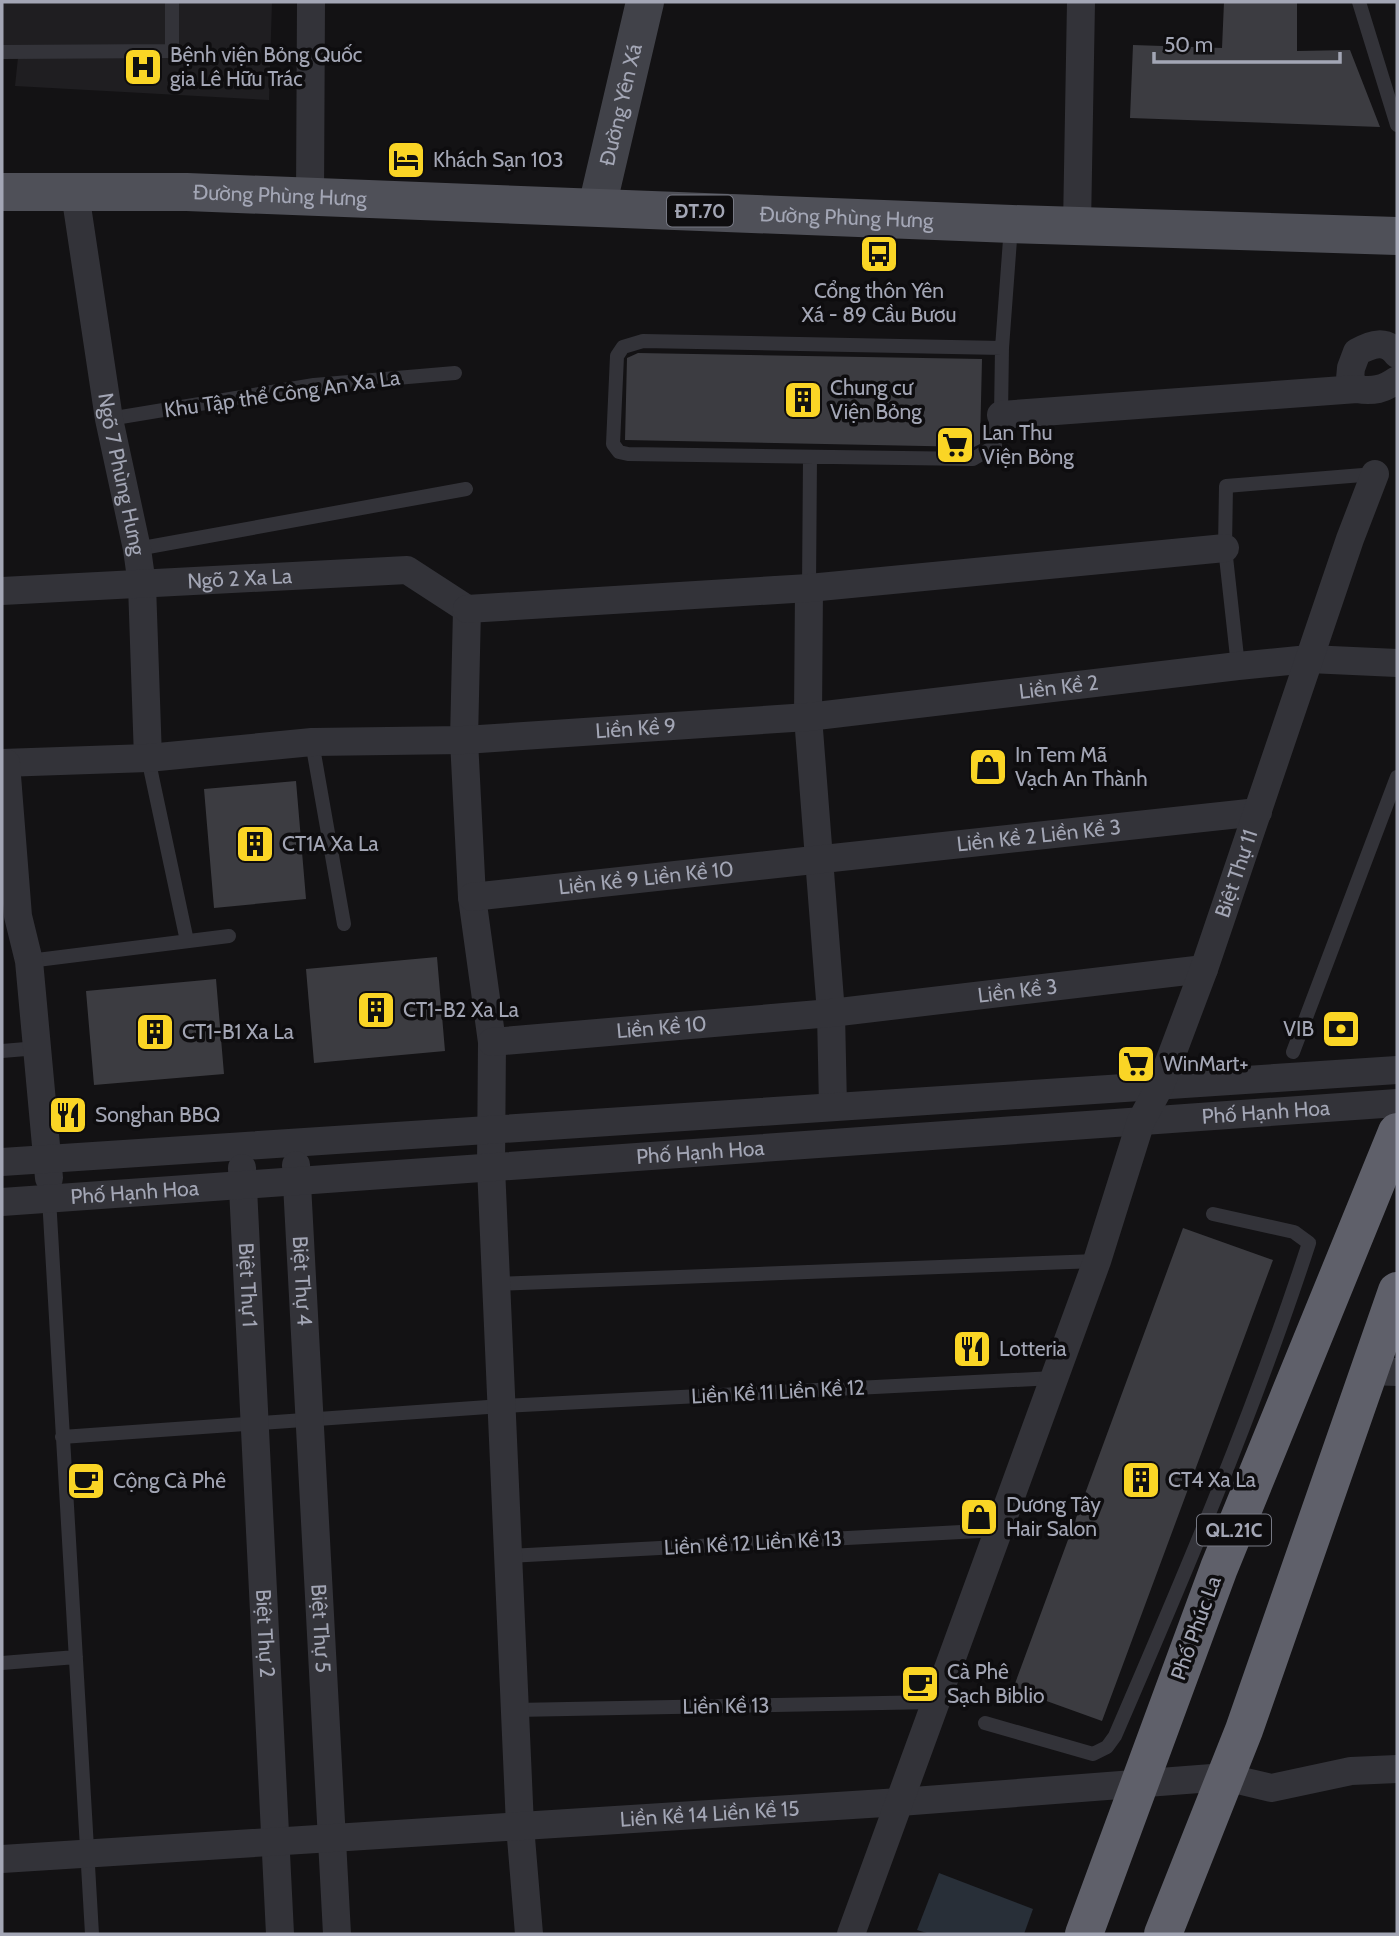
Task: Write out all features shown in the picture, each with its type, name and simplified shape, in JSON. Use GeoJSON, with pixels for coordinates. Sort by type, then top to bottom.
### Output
{"type":"FeatureCollection","features":[{"type":"Feature","properties":{"kind":"highway","name":"Phố Phúc La"},"geometry":{"type":"LineString","coordinates":[[1084,1934],[1139,1783],[1227,1510],[1397,1132]]}},
{"type":"Feature","properties":{"kind":"highway"},"geometry":{"type":"LineString","coordinates":[[1163,1934],[1383,1371],[1397,1291]]}},
{"type":"Feature","properties":{"kind":"main road","name":"Đường Phùng Hưng"},"geometry":{"type":"LineString","coordinates":[[2,192],[187,192],[1397,236]]}},
{"type":"Feature","properties":{"kind":"street"},"geometry":{"type":"LineString","coordinates":[[310,198],[311,2]]}},
{"type":"Feature","properties":{"kind":"street","name":"Đường Yên Xá"},"geometry":{"type":"LineString","coordinates":[[597,207],[645,2]]}},
{"type":"Feature","properties":{"kind":"street"},"geometry":{"type":"LineString","coordinates":[[1077,226],[1081,2]]}},
{"type":"Feature","properties":{"kind":"street","name":"Ngõ 7 Phùng Hưng"},"geometry":{"type":"LineString","coordinates":[[75,193],[109,419],[142,584],[148,758]]}},
{"type":"Feature","properties":{"kind":"street"},"geometry":{"type":"LineString","coordinates":[[1357,389],[1350,379],[1350,368],[1357,352],[1370,345],[1383,344],[1397,354]]}},
{"type":"Feature","properties":{"kind":"street"},"geometry":{"type":"LineString","coordinates":[[1002,415],[1357,389],[1370,391],[1397,380]]}},
{"type":"Feature","properties":{"kind":"street","name":"Biệt Thự 11"},"geometry":{"type":"LineString","coordinates":[[851,1934],[1097,1261],[1141,1121],[1160,1086],[1205,969],[1350,539],[1375,474]]}},
{"type":"Feature","properties":{"kind":"street"},"geometry":{"type":"LineString","coordinates":[[529,1934],[520,1826],[491,1167],[492,1042],[472,897],[464,740],[467,609],[808,588],[1225,548]]}},
{"type":"Feature","properties":{"kind":"street","name":"Ngõ 2 Xa La"},"geometry":{"type":"LineString","coordinates":[[2,591],[407,570],[467,609]]}},
{"type":"Feature","properties":{"kind":"street"},"geometry":{"type":"LineString","coordinates":[[808,588],[808,717],[831,1013],[833,1107]]}},
{"type":"Feature","properties":{"kind":"street","name":"Liền Kề 2"},"geometry":{"type":"LineString","coordinates":[[808,717],[1309,659],[1397,663]]}},
{"type":"Feature","properties":{"kind":"street","name":"Liền Kề 9"},"geometry":{"type":"LineString","coordinates":[[4,763],[148,758],[312,742],[464,740],[808,717]]}},
{"type":"Feature","properties":{"kind":"street"},"geometry":{"type":"LineString","coordinates":[[4,763],[10,916],[29,961],[49,1159],[49,1198]]}},
{"type":"Feature","properties":{"kind":"street","name":"Liền Kề 2 Liền Kề 3"},"geometry":{"type":"LineString","coordinates":[[820,859],[1258,812]]}},
{"type":"Feature","properties":{"kind":"street","name":"Liền Kề 9 Liền Kề 10"},"geometry":{"type":"LineString","coordinates":[[472,897],[820,859]]}},
{"type":"Feature","properties":{"kind":"street","name":"Liền Kề 3"},"geometry":{"type":"LineString","coordinates":[[831,1013],[1205,969]]}},
{"type":"Feature","properties":{"kind":"street","name":"Liền Kề 10"},"geometry":{"type":"LineString","coordinates":[[492,1042],[831,1013]]}},
{"type":"Feature","properties":{"kind":"street","name":"Phố Hạnh Hoa"},"geometry":{"type":"LineString","coordinates":[[2,1163],[1397,1070]]}},
{"type":"Feature","properties":{"kind":"street","name":"Phố Hạnh Hoa"},"geometry":{"type":"LineString","coordinates":[[2,1202],[1397,1103]]}},
{"type":"Feature","properties":{"kind":"street","name":"Biệt Thự 4"},"geometry":{"type":"LineString","coordinates":[[295,1143],[309,1418]]}},
{"type":"Feature","properties":{"kind":"street","name":"Biệt Thự 1"},"geometry":{"type":"LineString","coordinates":[[242,1147],[255,1423]]}},
{"type":"Feature","properties":{"kind":"street","name":"Biệt Thự 5"},"geometry":{"type":"LineString","coordinates":[[309,1418],[337,1934]]}},
{"type":"Feature","properties":{"kind":"street","name":"Biệt Thự 2"},"geometry":{"type":"LineString","coordinates":[[255,1423],[280,1934]]}},
{"type":"Feature","properties":{"kind":"street","name":"Liền Kề 14 Liền Kề 15"},"geometry":{"type":"LineString","coordinates":[[2,1859],[900,1801],[1225,1777],[1270,1788],[1351,1771],[1397,1769]]}},
{"type":"Feature","properties":{"kind":"lane"},"geometry":{"type":"LineString","coordinates":[[2,52],[172,51],[172,2]]}},
{"type":"Feature","properties":{"kind":"lane"},"geometry":{"type":"LineString","coordinates":[[1359,2],[1397,125]]}},
{"type":"Feature","properties":{"kind":"lane"},"geometry":{"type":"LineString","coordinates":[[1002,348],[643,341],[623,347],[617,356],[614,444],[619,452],[628,454],[973,459],[995,446],[996,421],[1002,415],[1002,348],[1012,224]]}},
{"type":"Feature","properties":{"kind":"lane","name":"Khu Tập thể Công An Xa La"},"geometry":{"type":"LineString","coordinates":[[109,419],[314,386],[455,373]]}},
{"type":"Feature","properties":{"kind":"lane"},"geometry":{"type":"LineString","coordinates":[[808,588],[810,457]]}},
{"type":"Feature","properties":{"kind":"lane"},"geometry":{"type":"LineString","coordinates":[[1238,666],[1225,548],[1226,486],[1375,474]]}},
{"type":"Feature","properties":{"kind":"lane"},"geometry":{"type":"LineString","coordinates":[[137,549],[466,489]]}},
{"type":"Feature","properties":{"kind":"lane"},"geometry":{"type":"LineString","coordinates":[[312,742],[344,924]]}},
{"type":"Feature","properties":{"kind":"lane"},"geometry":{"type":"LineString","coordinates":[[148,758],[187,941]]}},
{"type":"Feature","properties":{"kind":"lane"},"geometry":{"type":"LineString","coordinates":[[1293,1052],[1397,777]]}},
{"type":"Feature","properties":{"kind":"lane"},"geometry":{"type":"LineString","coordinates":[[29,961],[229,936]]}},
{"type":"Feature","properties":{"kind":"lane"},"geometry":{"type":"LineString","coordinates":[[2,1051],[38,1048]]}},
{"type":"Feature","properties":{"kind":"lane"},"geometry":{"type":"LineString","coordinates":[[49,1198],[92,1934]]}},
{"type":"Feature","properties":{"kind":"lane"},"geometry":{"type":"LineString","coordinates":[[985,1723],[1093,1754],[1107,1747],[1115,1736],[1227,1510],[1309,1243],[1294,1232],[1213,1214]]}},
{"type":"Feature","properties":{"kind":"lane"},"geometry":{"type":"LineString","coordinates":[[496,1284],[1097,1261]]}},
{"type":"Feature","properties":{"kind":"lane","name":"Liền Kề 11 Liền Kề 12"},"geometry":{"type":"LineString","coordinates":[[62,1437],[502,1406],[1054,1378]]}},
{"type":"Feature","properties":{"kind":"lane","name":"Liền Kề 12 Liền Kề 13"},"geometry":{"type":"LineString","coordinates":[[508,1556],[999,1531]]}},
{"type":"Feature","properties":{"kind":"lane"},"geometry":{"type":"LineString","coordinates":[[2,1663],[76,1657]]}},
{"type":"Feature","properties":{"kind":"lane","name":"Liền Kề 13"},"geometry":{"type":"LineString","coordinates":[[515,1710],[936,1702]]}},
{"type":"Feature","properties":{"kind":"shaded area","name":"Bệnh viện Bỏng Quốc gia Lê Hữu Trác"},"geometry":{"type":"Polygon","coordinates":[[[2,2],[272,2],[269,100],[15,86],[19,48],[2,48],[2,2]]]}},
{"type":"Feature","properties":{"kind":"shaded area"},"geometry":{"type":"Polygon","coordinates":[[[939,1873],[1033,1909],[1024,1934],[930,1934],[917,1930],[939,1873]]]}},
{"type":"Feature","properties":{"kind":"building"},"geometry":{"type":"Polygon","coordinates":[[[1224,2],[1297,2],[1297,51],[1350,50],[1380,127],[1130,118],[1133,45],[1222,48],[1224,2]]]}},
{"type":"Feature","properties":{"kind":"building","name":"Chung cư Viện Bỏng"},"geometry":{"type":"Polygon","coordinates":[[[638,353],[982,359],[980,444],[974,447],[625,440],[627,358],[638,353]]]}},
{"type":"Feature","properties":{"kind":"building","name":"CT1A Xa La"},"geometry":{"type":"Polygon","coordinates":[[[296,781],[306,899],[214,908],[204,789],[296,781]]]}},
{"type":"Feature","properties":{"kind":"building","name":"CT1-B2 Xa La"},"geometry":{"type":"Polygon","coordinates":[[[437,957],[445,1051],[314,1063],[306,969],[437,957]]]}},
{"type":"Feature","properties":{"kind":"building","name":"CT1-B1 Xa La"},"geometry":{"type":"Polygon","coordinates":[[[216,979],[224,1074],[94,1085],[86,991],[216,979]]]}},
{"type":"Feature","properties":{"kind":"building","name":"CT4 Xa La"},"geometry":{"type":"Polygon","coordinates":[[[1183,1228],[1273,1260],[1102,1721],[1013,1689],[1183,1228]]]}},
{"type":"Feature","properties":{"kind":"place","name":"Bệnh viện Bỏng Quốc gia Lê Hữu Trác"},"geometry":{"type":"Point","coordinates":[143,67]}},
{"type":"Feature","properties":{"kind":"place","name":"Khách Sạn 103"},"geometry":{"type":"Point","coordinates":[406,160]}},
{"type":"Feature","properties":{"kind":"place","name":"Cổng thôn Yên Xá - 89 Cầu Bươu"},"geometry":{"type":"Point","coordinates":[879,254]}},
{"type":"Feature","properties":{"kind":"place","name":"Chung cư Viện Bỏng"},"geometry":{"type":"Point","coordinates":[803,400]}},
{"type":"Feature","properties":{"kind":"place","name":"Lan Thu Viện Bỏng"},"geometry":{"type":"Point","coordinates":[955,445]}},
{"type":"Feature","properties":{"kind":"place","name":"In Tem Mã Vạch An Thành"},"geometry":{"type":"Point","coordinates":[988,767]}},
{"type":"Feature","properties":{"kind":"place","name":"CT1A Xa La"},"geometry":{"type":"Point","coordinates":[255,844]}},
{"type":"Feature","properties":{"kind":"place","name":"CT1-B2 Xa La"},"geometry":{"type":"Point","coordinates":[376,1010]}},
{"type":"Feature","properties":{"kind":"place","name":"VIB"},"geometry":{"type":"Point","coordinates":[1341,1029]}},
{"type":"Feature","properties":{"kind":"place","name":"CT1-B1 Xa La"},"geometry":{"type":"Point","coordinates":[155,1032]}},
{"type":"Feature","properties":{"kind":"place","name":"WinMart+"},"geometry":{"type":"Point","coordinates":[1136,1064]}},
{"type":"Feature","properties":{"kind":"place","name":"Songhan BBQ"},"geometry":{"type":"Point","coordinates":[68,1115]}},
{"type":"Feature","properties":{"kind":"place","name":"Lotteria"},"geometry":{"type":"Point","coordinates":[972,1349]}},
{"type":"Feature","properties":{"kind":"place","name":"CT4 Xa La"},"geometry":{"type":"Point","coordinates":[1141,1480]}},
{"type":"Feature","properties":{"kind":"place","name":"Cộng Cà Phê"},"geometry":{"type":"Point","coordinates":[86,1481]}},
{"type":"Feature","properties":{"kind":"place","name":"Dương Tây Hair Salon"},"geometry":{"type":"Point","coordinates":[979,1517]}},
{"type":"Feature","properties":{"kind":"place","name":"Cà Phê Sạch Biblio"},"geometry":{"type":"Point","coordinates":[920,1684]}}]}
